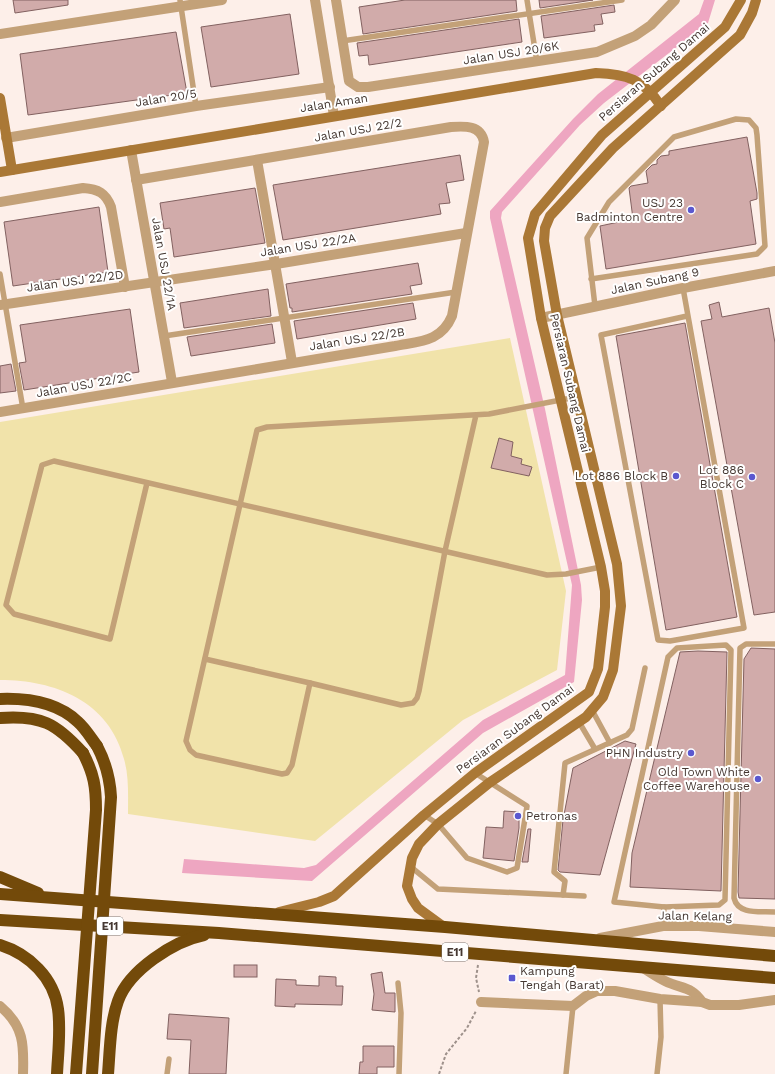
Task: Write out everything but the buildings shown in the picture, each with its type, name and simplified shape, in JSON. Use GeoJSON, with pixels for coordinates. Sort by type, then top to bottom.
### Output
{"type":"FeatureCollection","features":[{"type":"Feature","properties":{"kind":"highway"},"geometry":{"type":"LineString","coordinates":[[0,699],[38,701],[59,709],[78,722],[97,746],[106,763],[110,779],[111,797],[92,1074]]}},
{"type":"Feature","properties":{"kind":"highway"},"geometry":{"type":"LineString","coordinates":[[0,718],[18,716],[38,718],[55,727],[70,739],[83,753],[91,768],[96,787],[96,810],[76,1074]]}},
{"type":"Feature","properties":{"kind":"highway"},"geometry":{"type":"LineString","coordinates":[[0,877],[48,898]]}},
{"type":"Feature","properties":{"kind":"highway","name":"E11"},"geometry":{"type":"LineString","coordinates":[[0,894],[445,928],[775,956]]}},
{"type":"Feature","properties":{"kind":"highway","name":"E11"},"geometry":{"type":"LineString","coordinates":[[0,920],[219,933],[775,978]]}},
{"type":"Feature","properties":{"kind":"highway"},"geometry":{"type":"LineString","coordinates":[[108,1074],[112,1027],[118,1000],[128,984],[143,968],[176,945],[194,937],[219,933]]}},
{"type":"Feature","properties":{"kind":"highway"},"geometry":{"type":"LineString","coordinates":[[0,945],[12,948],[30,960],[44,974],[53,992],[58,1009],[57,1074]]}},
{"type":"Feature","properties":{"kind":"street"},"geometry":{"type":"LineString","coordinates":[[0,34],[180,3],[222,0]]}},
{"type":"Feature","properties":{"kind":"street"},"geometry":{"type":"LineString","coordinates":[[315,0],[334,116]]}},
{"type":"Feature","properties":{"kind":"street","name":"Jalan USJ 20/6K"},"geometry":{"type":"LineString","coordinates":[[336,0],[349,81],[358,87],[368,87],[597,52],[617,45],[635,36],[651,25],[675,0]]}},
{"type":"Feature","properties":{"kind":"street","name":"Persiaran Subang Damai"},"geometry":{"type":"LineString","coordinates":[[263,914],[288,911],[334,896],[424,815],[475,773],[589,692],[598,670],[605,607],[602,567],[556,402],[528,238],[535,214],[602,135],[649,90],[725,27],[741,0]]}},
{"type":"Feature","properties":{"kind":"street","name":"Persiaran Subang Damai"},"geometry":{"type":"LineString","coordinates":[[445,928],[418,908],[412,899],[407,886],[410,866],[419,844],[438,824],[489,783],[579,722],[604,697],[613,670],[622,606],[621,587],[617,564],[557,314],[544,242],[545,228],[550,216],[613,148],[740,35],[752,12],[756,0]]}},
{"type":"Feature","properties":{"kind":"street","name":"Jalan Aman"},"geometry":{"type":"LineString","coordinates":[[0,172],[596,73],[630,79],[649,90],[661,106]]}},
{"type":"Feature","properties":{"kind":"street","name":"Jalan 20/5"},"geometry":{"type":"LineString","coordinates":[[6,138],[196,106],[330,87]]}},
{"type":"Feature","properties":{"kind":"street"},"geometry":{"type":"LineString","coordinates":[[0,98],[12,170]]}},
{"type":"Feature","properties":{"kind":"street","name":"Jalan USJ 22/2"},"geometry":{"type":"LineString","coordinates":[[136,180],[451,127],[468,126],[479,130],[484,142],[466,233]]}},
{"type":"Feature","properties":{"kind":"street","name":"Jalan USJ 22/1A"},"geometry":{"type":"LineString","coordinates":[[131,150],[172,382]]}},
{"type":"Feature","properties":{"kind":"street"},"geometry":{"type":"LineString","coordinates":[[257,160],[292,362]]}},
{"type":"Feature","properties":{"kind":"street"},"geometry":{"type":"LineString","coordinates":[[0,202],[83,188],[94,189],[102,192],[108,198],[111,207],[125,287]]}},
{"type":"Feature","properties":{"kind":"street","name":"Jalan USJ 22/2A"},"geometry":{"type":"LineString","coordinates":[[154,281],[276,264],[466,233]]}},
{"type":"Feature","properties":{"kind":"street","name":"Jalan USJ 22/2B"},"geometry":{"type":"LineString","coordinates":[[172,382],[395,346],[435,337],[448,324],[456,292],[466,233]]}},
{"type":"Feature","properties":{"kind":"street","name":"Jalan Subang 9"},"geometry":{"type":"LineString","coordinates":[[541,318],[683,288],[775,271]]}},
{"type":"Feature","properties":{"kind":"street","name":"Jalan USJ 22/2D"},"geometry":{"type":"LineString","coordinates":[[2,305],[125,287],[154,281]]}},
{"type":"Feature","properties":{"kind":"street","name":"Jalan USJ 22/2C"},"geometry":{"type":"LineString","coordinates":[[0,412],[172,382]]}},
{"type":"Feature","properties":{"kind":"street","name":"Jalan Kelang"},"geometry":{"type":"LineString","coordinates":[[591,941],[663,926],[699,926],[775,932]]}},
{"type":"Feature","properties":{"kind":"street"},"geometry":{"type":"LineString","coordinates":[[643,968],[666,981],[690,989],[702,1002]]}},
{"type":"Feature","properties":{"kind":"street"},"geometry":{"type":"LineString","coordinates":[[481,1002],[573,1006],[586,996],[597,991],[615,991],[660,999],[702,1002],[710,1005],[739,1005],[775,1000]]}},
{"type":"Feature","properties":{"kind":"street"},"geometry":{"type":"LineString","coordinates":[[0,1006],[11,1015],[17,1024],[22,1039],[23,1074]]}},
{"type":"Feature","properties":{"kind":"lane"},"geometry":{"type":"LineString","coordinates":[[528,0],[537,62]]}},
{"type":"Feature","properties":{"kind":"lane"},"geometry":{"type":"LineString","coordinates":[[342,41],[530,12],[622,0]]}},
{"type":"Feature","properties":{"kind":"lane"},"geometry":{"type":"LineString","coordinates":[[180,3],[196,106]]}},
{"type":"Feature","properties":{"kind":"lane"},"geometry":{"type":"LineString","coordinates":[[591,279],[757,254],[762,250],[765,246],[757,135],[756,128],[749,120],[736,119],[674,136],[609,202],[587,238],[591,279],[595,306]]}},
{"type":"Feature","properties":{"kind":"lane"},"geometry":{"type":"LineString","coordinates":[[0,274],[2,305],[22,409]]}},
{"type":"Feature","properties":{"kind":"lane"},"geometry":{"type":"LineString","coordinates":[[683,288],[744,628],[670,641],[658,640],[601,335],[687,316]]}},
{"type":"Feature","properties":{"kind":"lane"},"geometry":{"type":"LineString","coordinates":[[164,336],[456,292]]}},
{"type":"Feature","properties":{"kind":"lane"},"geometry":{"type":"LineString","coordinates":[[310,683],[292,766],[287,773],[277,774],[196,755],[190,750],[186,741],[239,504],[258,430],[262,428],[476,415],[525,408],[576,397]]}},
{"type":"Feature","properties":{"kind":"lane"},"geometry":{"type":"LineString","coordinates":[[205,659],[401,705],[413,704],[419,691],[445,551],[476,415]]}},
{"type":"Feature","properties":{"kind":"lane"},"geometry":{"type":"LineString","coordinates":[[148,483],[110,639],[14,614],[6,605],[42,465],[54,461],[547,575],[566,574],[602,567]]}},
{"type":"Feature","properties":{"kind":"lane"},"geometry":{"type":"LineString","coordinates":[[775,644],[746,644],[740,648],[734,898],[735,903],[744,910],[775,912]]}},
{"type":"Feature","properties":{"kind":"lane"},"geometry":{"type":"LineString","coordinates":[[726,645],[731,650],[725,900],[719,905],[664,907],[614,902],[668,657],[677,648],[726,645]]}},
{"type":"Feature","properties":{"kind":"lane"},"geometry":{"type":"LineString","coordinates":[[563,895],[565,881],[554,872],[565,763],[627,735],[632,728],[646,668]]}},
{"type":"Feature","properties":{"kind":"lane"},"geometry":{"type":"LineString","coordinates":[[592,710],[610,743]]}},
{"type":"Feature","properties":{"kind":"lane"},"geometry":{"type":"LineString","coordinates":[[579,722],[595,749]]}},
{"type":"Feature","properties":{"kind":"lane"},"geometry":{"type":"LineString","coordinates":[[424,815],[438,824],[467,858],[507,872],[517,868],[527,806],[475,773]]}},
{"type":"Feature","properties":{"kind":"lane"},"geometry":{"type":"LineString","coordinates":[[410,866],[438,889],[584,896]]}},
{"type":"Feature","properties":{"kind":"lane"},"geometry":{"type":"LineString","coordinates":[[663,926],[664,907]]}},
{"type":"Feature","properties":{"kind":"lane"},"geometry":{"type":"LineString","coordinates":[[398,983],[401,1013],[399,1074]]}},
{"type":"Feature","properties":{"kind":"lane"},"geometry":{"type":"LineString","coordinates":[[657,1074],[661,1037],[660,999]]}},
{"type":"Feature","properties":{"kind":"lane"},"geometry":{"type":"LineString","coordinates":[[566,1074],[573,1006]]}},
{"type":"Feature","properties":{"kind":"lane"},"geometry":{"type":"LineString","coordinates":[[166,1074],[170,1059]]}},
{"type":"Feature","properties":{"kind":"path"},"geometry":{"type":"LineString","coordinates":[[440,1074],[446,1054],[467,1028],[481,1002],[476,978],[481,954]]}},
{"type":"Feature","properties":{"kind":"shaded area"},"geometry":{"type":"Polygon","coordinates":[[[704,0],[715,0],[708,23],[604,103],[580,125],[502,212],[501,218],[545,409],[581,585],[582,600],[574,682],[483,733],[312,881],[182,873],[184,859],[304,868],[316,865],[483,720],[565,675],[572,585],[490,218],[490,211],[573,119],[598,94],[699,14],[704,0]]]}},
{"type":"Feature","properties":{"kind":"shaded area"},"geometry":{"type":"Polygon","coordinates":[[[510,338],[566,591],[557,670],[463,720],[315,841],[128,814],[126,765],[117,739],[106,722],[93,709],[77,698],[59,690],[40,684],[0,680],[0,422],[510,338]]]}},
{"type":"Feature","properties":{"kind":"place","name":"USJ 23 Badminton Centre"},"geometry":{"type":"Point","coordinates":[691,210]}},
{"type":"Feature","properties":{"kind":"place","name":"Lot 886 Block B"},"geometry":{"type":"Point","coordinates":[676,476]}},
{"type":"Feature","properties":{"kind":"place","name":"Lot 886 Block C"},"geometry":{"type":"Point","coordinates":[752,477]}},
{"type":"Feature","properties":{"kind":"place","name":"PHN Industry"},"geometry":{"type":"Point","coordinates":[691,753]}},
{"type":"Feature","properties":{"kind":"place","name":"Old Town White Coffee Warehouse"},"geometry":{"type":"Point","coordinates":[758,779]}},
{"type":"Feature","properties":{"kind":"place","name":"Petronas"},"geometry":{"type":"Point","coordinates":[518,816]}},
{"type":"Feature","properties":{"kind":"place","name":"Kampung Tengah (Barat)"},"geometry":{"type":"Point","coordinates":[512,978]}}]}
